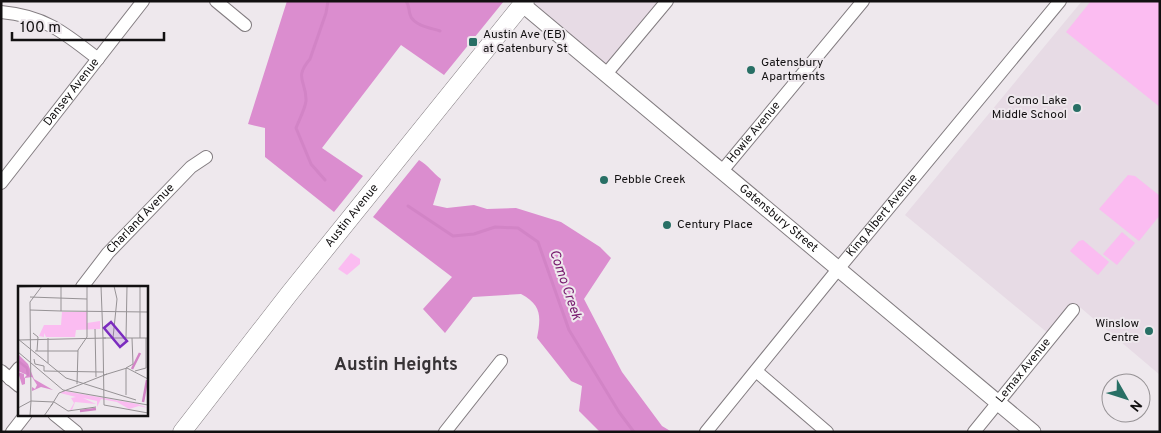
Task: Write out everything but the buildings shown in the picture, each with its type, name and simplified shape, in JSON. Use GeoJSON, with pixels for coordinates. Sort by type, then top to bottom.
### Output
{"type":"FeatureCollection","features":[{"type":"Feature","properties":{"kind":"main road","name":"Austin Avenue"},"geometry":{"type":"LineString","coordinates":[[182,432],[289,294],[524,3]]}},
{"type":"Feature","properties":{"kind":"street","name":"Dansey Avenue"},"geometry":{"type":"LineString","coordinates":[[1,183],[143,1]]}},
{"type":"Feature","properties":{"kind":"street"},"geometry":{"type":"LineString","coordinates":[[216,1],[245,25]]}},
{"type":"Feature","properties":{"kind":"street"},"geometry":{"type":"LineString","coordinates":[[606,74],[667,1]]}},
{"type":"Feature","properties":{"kind":"street","name":"Howie Avenue"},"geometry":{"type":"LineString","coordinates":[[722,171],[863,1]]}},
{"type":"Feature","properties":{"kind":"street","name":"King Albert Avenue"},"geometry":{"type":"LineString","coordinates":[[706,432],[1060,1]]}},
{"type":"Feature","properties":{"kind":"street","name":"Gatensbury Street"},"geometry":{"type":"LineString","coordinates":[[524,3],[1033,432]]}},
{"type":"Feature","properties":{"kind":"street"},"geometry":{"type":"LineString","coordinates":[[1,12],[21,14],[46,22],[66,33],[98,59]]}},
{"type":"Feature","properties":{"kind":"street","name":"Charland Avenue"},"geometry":{"type":"LineString","coordinates":[[83,286],[114,247],[191,167],[206,157]]}},
{"type":"Feature","properties":{"kind":"street","name":"Lemax Avenue"},"geometry":{"type":"LineString","coordinates":[[974,432],[1073,310]]}},
{"type":"Feature","properties":{"kind":"street"},"geometry":{"type":"LineString","coordinates":[[445,432],[501,361]]}},
{"type":"Feature","properties":{"kind":"street"},"geometry":{"type":"LineString","coordinates":[[10,379],[18,369]]}},
{"type":"Feature","properties":{"kind":"street"},"geometry":{"type":"LineString","coordinates":[[756,371],[827,432]]}},
{"type":"Feature","properties":{"kind":"street"},"geometry":{"type":"LineString","coordinates":[[12,432],[24,416]]}},
{"type":"Feature","properties":{"kind":"street"},"geometry":{"type":"LineString","coordinates":[[56,416],[76,432]]}},
{"type":"Feature","properties":{"kind":"shaded area"},"geometry":{"type":"Polygon","coordinates":[[[287,1],[504,1],[444,75],[401,45],[322,148],[363,176],[334,212],[265,157],[265,128],[248,124],[287,1]]]}},
{"type":"Feature","properties":{"kind":"shaded area"},"geometry":{"type":"Polygon","coordinates":[[[520,1],[660,1],[606,68],[520,1]]]}},
{"type":"Feature","properties":{"kind":"shaded area","name":"Como Lake Middle School"},"geometry":{"type":"Polygon","coordinates":[[[1082,1],[1160,1],[1160,375],[1075,303],[1049,334],[905,215],[1082,1]]]}},
{"type":"Feature","properties":{"kind":"shaded area"},"geometry":{"type":"Polygon","coordinates":[[[1091,1],[1160,1],[1160,107],[1066,32],[1091,1]]]}},
{"type":"Feature","properties":{"kind":"shaded area"},"geometry":{"type":"Polygon","coordinates":[[[419,160],[441,179],[433,205],[447,208],[474,205],[487,209],[516,208],[561,222],[600,247],[611,258],[584,299],[622,372],[662,426],[672,432],[600,432],[579,411],[582,386],[571,381],[537,338],[538,312],[533,303],[521,294],[473,297],[445,333],[423,309],[452,277],[373,217],[419,160]]]}},
{"type":"Feature","properties":{"kind":"shaded area"},"geometry":{"type":"Polygon","coordinates":[[[1128,175],[1135,176],[1160,196],[1160,215],[1139,241],[1099,209],[1128,175]]]}},
{"type":"Feature","properties":{"kind":"shaded area"},"geometry":{"type":"Polygon","coordinates":[[[1122,232],[1135,243],[1117,265],[1103,254],[1122,232]]]}},
{"type":"Feature","properties":{"kind":"shaded area"},"geometry":{"type":"Polygon","coordinates":[[[1083,240],[1109,262],[1098,275],[1070,251],[1079,241],[1083,240]]]}},
{"type":"Feature","properties":{"kind":"shaded area"},"geometry":{"type":"Polygon","coordinates":[[[351,253],[360,259],[360,264],[347,275],[338,269],[351,253]]]}},
{"type":"Feature","properties":{"kind":"waterway","name":"Como Creek"},"geometry":{"type":"LineString","coordinates":[[325,180],[311,164],[296,128],[306,101],[302,71],[310,59],[326,13],[328,1]]}},
{"type":"Feature","properties":{"kind":"waterway"},"geometry":{"type":"LineString","coordinates":[[406,1],[410,15],[416,23],[440,31]]}},
{"type":"Feature","properties":{"kind":"waterway","name":"Como Creek"},"geometry":{"type":"LineString","coordinates":[[408,206],[453,236],[474,234],[495,227],[518,228],[538,242],[569,330],[619,412],[634,432]]}},
{"type":"Feature","properties":{"kind":"place","name":"Austin Ave (EB) at Gatenbury St"},"geometry":{"type":"Point","coordinates":[473,42]}},
{"type":"Feature","properties":{"kind":"place","name":"Gatensbury Apartments"},"geometry":{"type":"Point","coordinates":[751,70]}},
{"type":"Feature","properties":{"kind":"place","name":"Como Lake Middle School"},"geometry":{"type":"Point","coordinates":[1077,108]}},
{"type":"Feature","properties":{"kind":"place","name":"Pebble Creek"},"geometry":{"type":"Point","coordinates":[604,180]}},
{"type":"Feature","properties":{"kind":"place","name":"Century Place"},"geometry":{"type":"Point","coordinates":[667,225]}},
{"type":"Feature","properties":{"kind":"place","name":"Winslow Centre"},"geometry":{"type":"Point","coordinates":[1149,331]}},
{"type":"Feature","properties":{"kind":"district","name":"Austin Heights"},"geometry":{"type":"Point","coordinates":[396,365]}}]}
